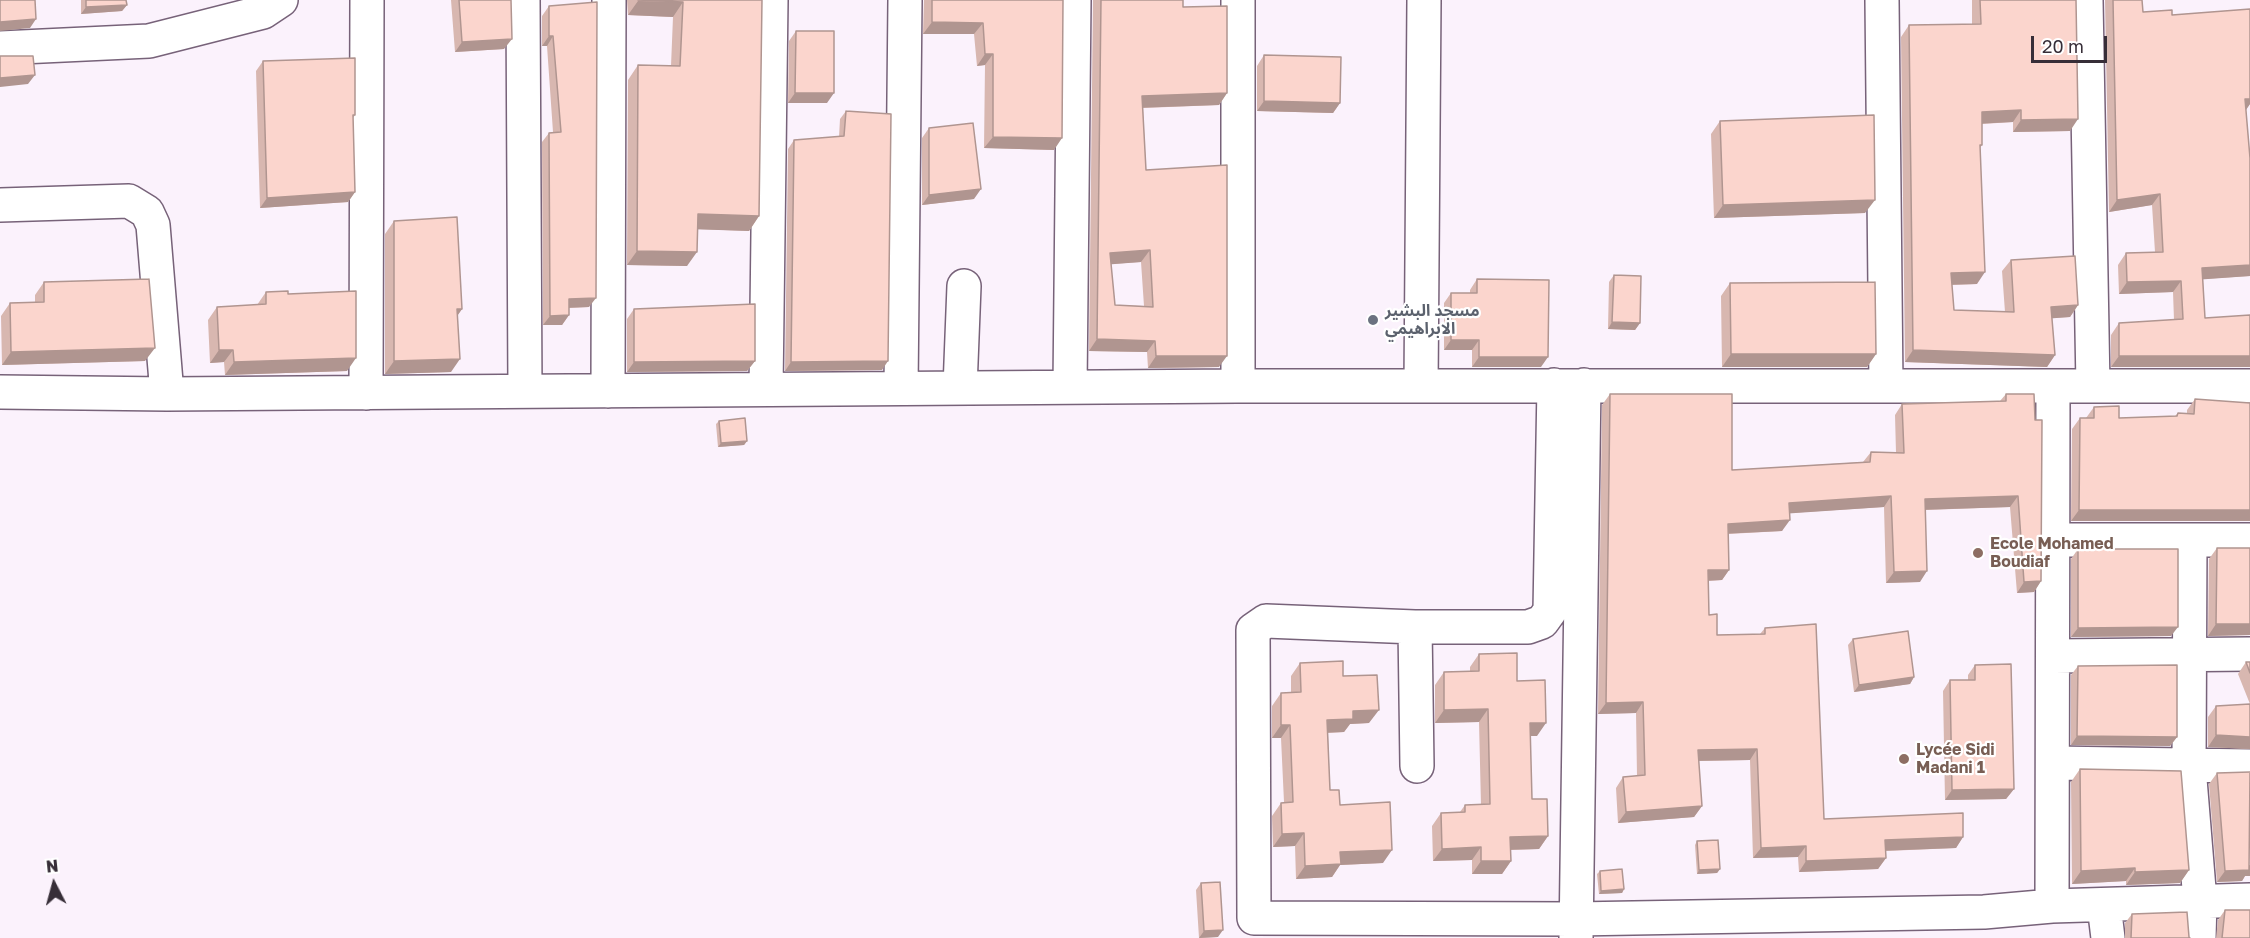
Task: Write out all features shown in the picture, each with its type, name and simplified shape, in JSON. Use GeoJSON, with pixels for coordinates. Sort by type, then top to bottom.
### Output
{"type":"FeatureCollection","features":[{"type":"Feature","properties":{"kind":"street"},"geometry":{"type":"LineString","coordinates":[[0,48],[149,41],[262,12],[281,0]]}},
{"type":"Feature","properties":{"kind":"street"},"geometry":{"type":"LineString","coordinates":[[366,393],[367,0]]}},
{"type":"Feature","properties":{"kind":"street"},"geometry":{"type":"LineString","coordinates":[[523,0],[525,391]]}},
{"type":"Feature","properties":{"kind":"street"},"geometry":{"type":"LineString","coordinates":[[608,391],[609,0]]}},
{"type":"Feature","properties":{"kind":"street"},"geometry":{"type":"LineString","coordinates":[[766,389],[771,0]]}},
{"type":"Feature","properties":{"kind":"street"},"geometry":{"type":"LineString","coordinates":[[901,388],[905,0]]}},
{"type":"Feature","properties":{"kind":"street"},"geometry":{"type":"LineString","coordinates":[[1070,387],[1074,0]]}},
{"type":"Feature","properties":{"kind":"street"},"geometry":{"type":"LineString","coordinates":[[1238,0],[1238,386]]}},
{"type":"Feature","properties":{"kind":"street"},"geometry":{"type":"LineString","coordinates":[[1421,386],[1424,0]]}},
{"type":"Feature","properties":{"kind":"street"},"geometry":{"type":"LineString","coordinates":[[1882,0],[1886,385]]}},
{"type":"Feature","properties":{"kind":"street"},"geometry":{"type":"LineString","coordinates":[[2086,0],[2093,386]]}},
{"type":"Feature","properties":{"kind":"street"},"geometry":{"type":"LineString","coordinates":[[0,205],[129,201],[147,212],[153,225],[167,394]]}},
{"type":"Feature","properties":{"kind":"street"},"geometry":{"type":"LineString","coordinates":[[960,388],[964,286]]}},
{"type":"Feature","properties":{"kind":"street"},"geometry":{"type":"LineString","coordinates":[[1569,385],[1550,611],[1542,622],[1528,627],[1415,627],[1266,621],[1253,630],[1254,918],[1575,928],[1984,912],[2052,906],[2250,900]]}},
{"type":"Feature","properties":{"kind":"street"},"geometry":{"type":"LineString","coordinates":[[1569,385],[1575,928]]}},
{"type":"Feature","properties":{"kind":"street"},"geometry":{"type":"LineString","coordinates":[[0,392],[167,394],[1569,385],[2250,386]]}},
{"type":"Feature","properties":{"kind":"street"},"geometry":{"type":"LineString","coordinates":[[2052,906],[2053,386]]}},
{"type":"Feature","properties":{"kind":"street"},"geometry":{"type":"LineString","coordinates":[[2054,540],[2250,540]]}},
{"type":"Feature","properties":{"kind":"street"},"geometry":{"type":"LineString","coordinates":[[2190,540],[2189,767],[2200,901],[2199,938]]}},
{"type":"Feature","properties":{"kind":"street"},"geometry":{"type":"LineString","coordinates":[[1415,627],[1417,766]]}},
{"type":"Feature","properties":{"kind":"street"},"geometry":{"type":"LineString","coordinates":[[2054,656],[2250,654]]}},
{"type":"Feature","properties":{"kind":"street"},"geometry":{"type":"LineString","coordinates":[[2054,763],[2189,767],[2250,766]]}},
{"type":"Feature","properties":{"kind":"street"},"geometry":{"type":"LineString","coordinates":[[2104,904],[2108,938]]}},
{"type":"Feature","properties":{"kind":"building"},"geometry":{"type":"Polygon","coordinates":[[[0,0],[35,0],[36,19],[0,22],[0,0]]]}},
{"type":"Feature","properties":{"kind":"building"},"geometry":{"type":"Polygon","coordinates":[[[86,0],[126,0],[127,5],[86,7],[86,0]]]}},
{"type":"Feature","properties":{"kind":"building"},"geometry":{"type":"Polygon","coordinates":[[[459,0],[511,0],[512,39],[462,42],[459,0]]]}},
{"type":"Feature","properties":{"kind":"building"},"geometry":{"type":"Polygon","coordinates":[[[638,0],[762,0],[759,216],[698,214],[697,252],[637,251],[638,65],[680,66],[683,2],[638,0]]]}},
{"type":"Feature","properties":{"kind":"building"},"geometry":{"type":"Polygon","coordinates":[[[932,0],[1063,0],[1062,138],[993,137],[993,54],[985,54],[983,23],[932,22],[932,0]]]}},
{"type":"Feature","properties":{"kind":"building"},"geometry":{"type":"Polygon","coordinates":[[[1101,0],[1183,0],[1183,7],[1227,6],[1227,93],[1142,96],[1146,170],[1227,165],[1227,356],[1156,356],[1155,341],[1097,339],[1101,0]],[[1150,250],[1110,253],[1115,305],[1153,307],[1150,250]]]}},
{"type":"Feature","properties":{"kind":"building"},"geometry":{"type":"Polygon","coordinates":[[[1980,0],[2076,0],[2078,119],[2021,120],[2021,110],[1982,112],[1982,145],[1980,145],[1985,272],[1951,273],[1954,310],[2014,312],[2011,260],[2075,256],[2078,305],[2051,307],[2055,355],[1913,350],[1909,25],[1981,24],[1980,0]]]}},
{"type":"Feature","properties":{"kind":"building"},"geometry":{"type":"Polygon","coordinates":[[[2113,0],[2142,0],[2143,12],[2172,10],[2172,15],[2250,9],[2250,99],[2245,99],[2250,158],[2250,265],[2202,268],[2205,318],[2250,315],[2250,356],[2119,356],[2119,323],[2183,319],[2181,281],[2127,282],[2126,253],[2163,252],[2160,194],[2117,200],[2113,0]]]}},
{"type":"Feature","properties":{"kind":"building"},"geometry":{"type":"Polygon","coordinates":[[[597,2],[596,298],[569,299],[569,315],[550,316],[549,133],[561,132],[553,36],[549,36],[549,6],[597,2]]]}},
{"type":"Feature","properties":{"kind":"building"},"geometry":{"type":"Polygon","coordinates":[[[796,31],[834,31],[834,93],[795,93],[796,31]]]}},
{"type":"Feature","properties":{"kind":"building"},"geometry":{"type":"Polygon","coordinates":[[[1264,55],[1341,57],[1340,103],[1264,101],[1264,55]]]}},
{"type":"Feature","properties":{"kind":"building"},"geometry":{"type":"Polygon","coordinates":[[[0,56],[33,56],[35,75],[0,78],[0,56]]]}},
{"type":"Feature","properties":{"kind":"building"},"geometry":{"type":"Polygon","coordinates":[[[355,58],[355,115],[353,115],[355,192],[267,198],[263,61],[355,58]]]}},
{"type":"Feature","properties":{"kind":"building"},"geometry":{"type":"Polygon","coordinates":[[[846,111],[891,114],[888,361],[791,362],[794,140],[844,136],[846,111]]]}},
{"type":"Feature","properties":{"kind":"building"},"geometry":{"type":"Polygon","coordinates":[[[1874,115],[1875,200],[1723,205],[1720,121],[1874,115]]]}},
{"type":"Feature","properties":{"kind":"building"},"geometry":{"type":"Polygon","coordinates":[[[973,123],[981,189],[929,195],[929,128],[973,123]]]}},
{"type":"Feature","properties":{"kind":"building"},"geometry":{"type":"Polygon","coordinates":[[[457,217],[462,309],[457,309],[460,359],[394,361],[394,221],[457,217]]]}},
{"type":"Feature","properties":{"kind":"building"},"geometry":{"type":"Polygon","coordinates":[[[1614,275],[1641,276],[1640,323],[1612,322],[1614,275]]]}},
{"type":"Feature","properties":{"kind":"building"},"geometry":{"type":"Polygon","coordinates":[[[149,279],[155,348],[11,352],[10,303],[44,302],[44,282],[149,279]]]}},
{"type":"Feature","properties":{"kind":"building"},"geometry":{"type":"Polygon","coordinates":[[[1477,279],[1549,280],[1548,357],[1479,357],[1479,340],[1451,340],[1451,293],[1477,293],[1477,279]]]}},
{"type":"Feature","properties":{"kind":"building"},"geometry":{"type":"Polygon","coordinates":[[[1875,282],[1876,354],[1731,354],[1730,283],[1875,282]]]}},
{"type":"Feature","properties":{"kind":"building"},"geometry":{"type":"Polygon","coordinates":[[[288,291],[288,294],[356,291],[356,358],[234,362],[233,350],[219,350],[217,307],[266,304],[266,292],[288,291]]]}},
{"type":"Feature","properties":{"kind":"building"},"geometry":{"type":"Polygon","coordinates":[[[755,304],[755,361],[634,362],[634,309],[755,304]]]}},
{"type":"Feature","properties":{"kind":"building"},"geometry":{"type":"Polygon","coordinates":[[[1610,394],[1732,394],[1732,470],[1870,462],[1871,452],[1904,453],[1902,404],[2006,401],[2006,394],[2034,394],[2035,420],[2042,420],[2041,581],[2024,582],[2018,496],[1925,499],[1927,571],[1894,572],[1891,496],[1789,503],[1790,520],[1728,524],[1729,570],[1708,570],[1709,615],[1717,614],[1717,635],[1765,634],[1765,628],[1816,624],[1824,819],[1963,813],[1963,837],[1885,840],[1886,858],[1806,861],[1806,846],[1761,848],[1757,749],[1698,750],[1702,806],[1626,812],[1623,777],[1645,775],[1643,702],[1606,703],[1610,394]]]}},
{"type":"Feature","properties":{"kind":"building"},"geometry":{"type":"Polygon","coordinates":[[[2195,399],[2250,403],[2250,510],[2079,510],[2080,418],[2094,418],[2094,407],[2119,406],[2119,418],[2177,416],[2178,413],[2194,414],[2195,399]]]}},
{"type":"Feature","properties":{"kind":"building"},"geometry":{"type":"Polygon","coordinates":[[[745,418],[747,441],[721,443],[719,421],[745,418]]]}},
{"type":"Feature","properties":{"kind":"building"},"geometry":{"type":"Polygon","coordinates":[[[2217,548],[2250,548],[2250,624],[2216,624],[2217,548]]]}},
{"type":"Feature","properties":{"kind":"building"},"geometry":{"type":"Polygon","coordinates":[[[2078,549],[2178,549],[2178,627],[2078,628],[2078,549]]]}},
{"type":"Feature","properties":{"kind":"building"},"geometry":{"type":"Polygon","coordinates":[[[1908,631],[1914,677],[1859,685],[1853,639],[1908,631]]]}},
{"type":"Feature","properties":{"kind":"building"},"geometry":{"type":"Polygon","coordinates":[[[1517,653],[1517,681],[1545,680],[1546,723],[1530,723],[1532,799],[1547,799],[1548,836],[1510,837],[1511,861],[1481,861],[1481,847],[1442,849],[1441,813],[1465,812],[1465,805],[1490,804],[1488,709],[1444,710],[1444,672],[1479,671],[1479,654],[1517,653]]]}},
{"type":"Feature","properties":{"kind":"building"},"geometry":{"type":"Polygon","coordinates":[[[1343,661],[1343,676],[1377,675],[1379,710],[1353,711],[1353,719],[1327,720],[1330,790],[1339,790],[1340,805],[1390,802],[1392,850],[1340,852],[1341,864],[1305,866],[1304,833],[1282,834],[1281,803],[1293,802],[1290,725],[1281,725],[1281,693],[1301,692],[1300,663],[1343,661]]]}},
{"type":"Feature","properties":{"kind":"building"},"geometry":{"type":"Polygon","coordinates":[[[2011,664],[2014,789],[1952,790],[1950,680],[1975,680],[1975,665],[2011,664]]]}},
{"type":"Feature","properties":{"kind":"building"},"geometry":{"type":"Polygon","coordinates":[[[2177,665],[2177,737],[2077,736],[2078,666],[2177,665]]]}},
{"type":"Feature","properties":{"kind":"building"},"geometry":{"type":"Polygon","coordinates":[[[2250,704],[2250,737],[2216,735],[2216,706],[2250,704]]]}},
{"type":"Feature","properties":{"kind":"building"},"geometry":{"type":"Polygon","coordinates":[[[2080,769],[2181,771],[2189,870],[2135,872],[2135,868],[2081,871],[2080,769]]]}},
{"type":"Feature","properties":{"kind":"building"},"geometry":{"type":"Polygon","coordinates":[[[2250,772],[2249,870],[2225,871],[2217,773],[2250,772]]]}},
{"type":"Feature","properties":{"kind":"building"},"geometry":{"type":"Polygon","coordinates":[[[1718,840],[1720,869],[1699,870],[1697,841],[1718,840]]]}},
{"type":"Feature","properties":{"kind":"building"},"geometry":{"type":"Polygon","coordinates":[[[1622,869],[1624,889],[1601,891],[1600,871],[1622,869]]]}},
{"type":"Feature","properties":{"kind":"building"},"geometry":{"type":"Polygon","coordinates":[[[1220,882],[1223,930],[1204,931],[1201,883],[1220,882]]]}},
{"type":"Feature","properties":{"kind":"building"},"geometry":{"type":"Polygon","coordinates":[[[2225,910],[2250,910],[2250,938],[2222,938],[2225,910]]]}},
{"type":"Feature","properties":{"kind":"building"},"geometry":{"type":"Polygon","coordinates":[[[2187,912],[2190,938],[2131,938],[2132,914],[2187,912]]]}},
{"type":"Feature","properties":{"kind":"place","name":"مسجد البشير الابراهيمي"},"geometry":{"type":"Point","coordinates":[1373,320]}},
{"type":"Feature","properties":{"kind":"place","name":"Ecole Mohamed Boudiaf"},"geometry":{"type":"Point","coordinates":[1978,553]}},
{"type":"Feature","properties":{"kind":"place","name":"Lycée Sidi Madani 1"},"geometry":{"type":"Point","coordinates":[1904,759]}}]}
